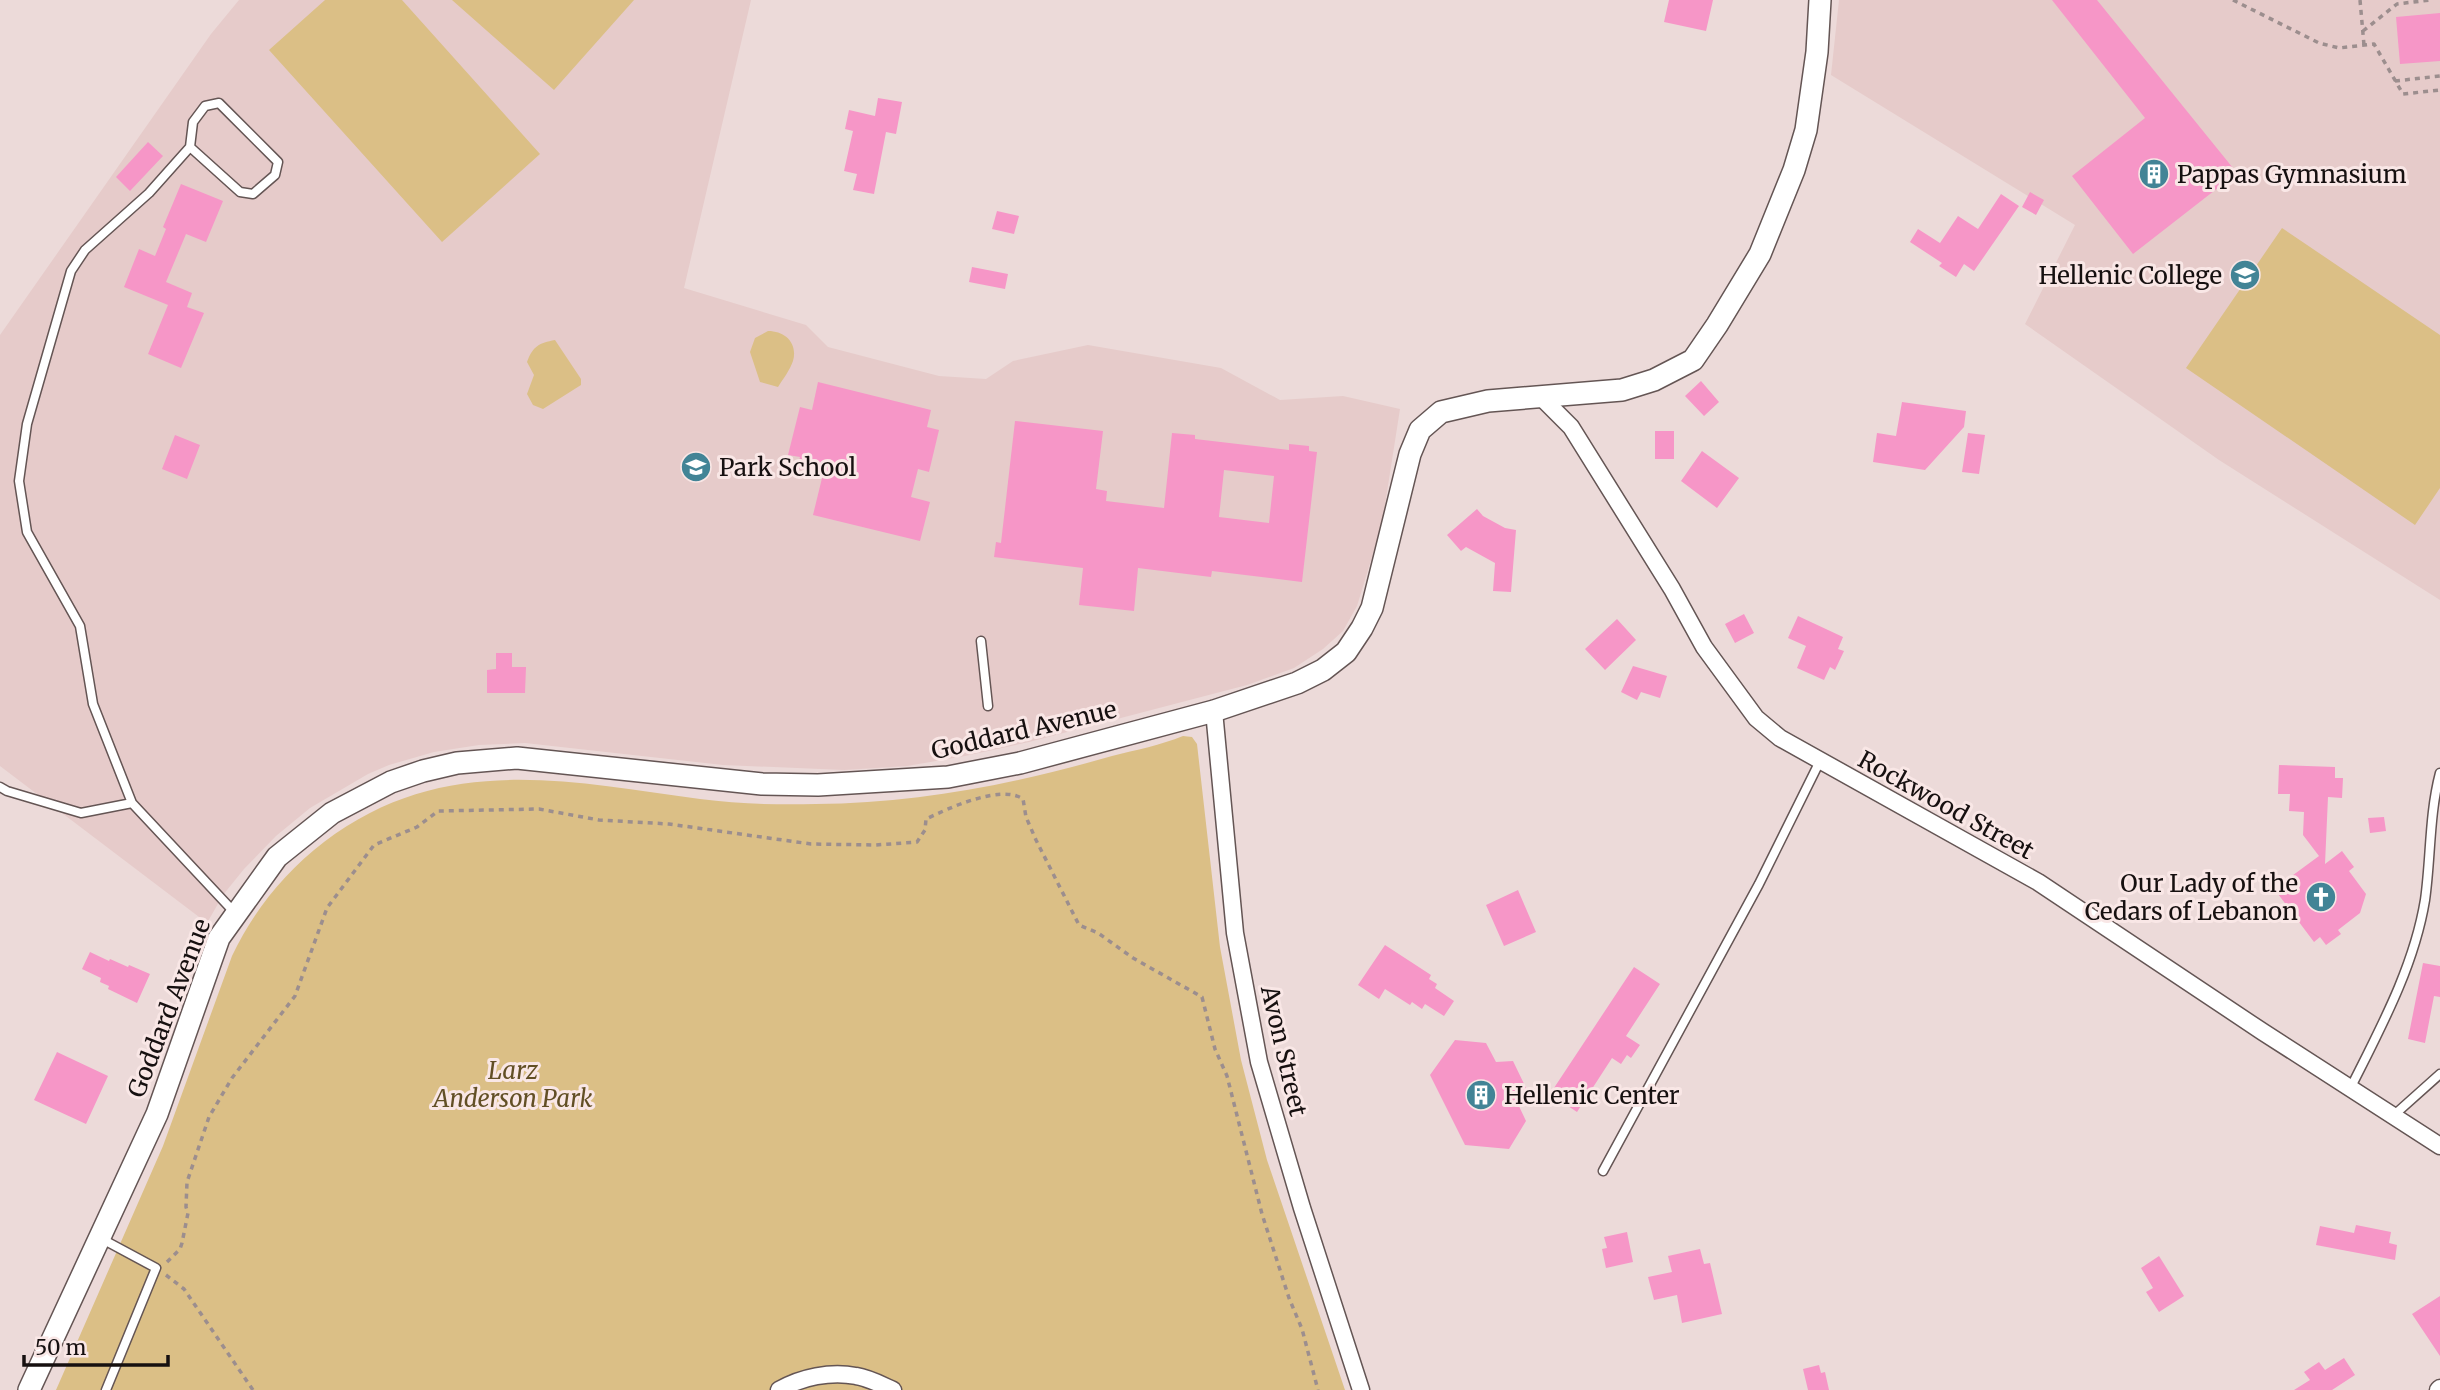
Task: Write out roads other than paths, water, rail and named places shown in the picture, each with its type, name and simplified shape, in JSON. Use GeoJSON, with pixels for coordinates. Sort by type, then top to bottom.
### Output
{"type":"FeatureCollection","features":[{"type":"Feature","properties":{"kind":"main road","name":"Goddard Avenue"},"geometry":{"type":"LineString","coordinates":[[29,1390],[157,1114],[219,938],[277,858],[332,813],[391,782],[423,771],[457,763],[517,758],[762,784],[818,785],[935,778],[1020,763],[1214,711],[1297,683],[1323,670],[1346,652],[1372,608],[1410,453],[1420,430],[1441,412],[1488,401],[1622,390],[1654,380],[1693,360],[1760,254],[1794,170],[1806,130],[1817,52],[1820,0]]}},
{"type":"Feature","properties":{"kind":"street","name":"Rockwood Street"},"geometry":{"type":"LineString","coordinates":[[1539,395],[1571,427],[1704,647],[1756,718],[1780,738],[2038,882],[2440,1146]]}},
{"type":"Feature","properties":{"kind":"street","name":"Avon Street"},"geometry":{"type":"LineString","coordinates":[[1214,711],[1235,933],[1259,1062],[1302,1208],[1361,1390]]}},
{"type":"Feature","properties":{"kind":"street"},"geometry":{"type":"LineString","coordinates":[[779,1390],[792,1382],[822,1375],[856,1376],[893,1390]]}},
{"type":"Feature","properties":{"kind":"lane"},"geometry":{"type":"LineString","coordinates":[[190,147],[240,191],[253,194],[275,175],[278,162],[219,103],[205,106],[193,122],[190,147],[149,193],[85,250],[71,271],[27,424],[19,481],[27,532],[80,626],[93,704],[132,803],[236,913]]}},
{"type":"Feature","properties":{"kind":"lane"},"geometry":{"type":"LineString","coordinates":[[981,641],[988,706]]}},
{"type":"Feature","properties":{"kind":"lane"},"geometry":{"type":"LineString","coordinates":[[1602,1171],[1753,896],[1820,761]]}},
{"type":"Feature","properties":{"kind":"lane"},"geometry":{"type":"LineString","coordinates":[[2350,1089],[2382,1024],[2418,932],[2425,899],[2432,802],[2440,773]]}},
{"type":"Feature","properties":{"kind":"lane"},"geometry":{"type":"LineString","coordinates":[[0,787],[82,813],[132,803]]}},
{"type":"Feature","properties":{"kind":"lane"},"geometry":{"type":"LineString","coordinates":[[2393,1116],[2440,1074]]}},
{"type":"Feature","properties":{"kind":"lane"},"geometry":{"type":"LineString","coordinates":[[101,1238],[156,1268],[106,1390]]}},
{"type":"Feature","properties":{"kind":"place","name":"Pappas Gymnasium"},"geometry":{"type":"Point","coordinates":[2154,174]}},
{"type":"Feature","properties":{"kind":"place","name":"Hellenic College"},"geometry":{"type":"Point","coordinates":[2245,275]}},
{"type":"Feature","properties":{"kind":"place","name":"Park School"},"geometry":{"type":"Point","coordinates":[696,467]}},
{"type":"Feature","properties":{"kind":"place","name":"Our Lady of the Cedars of Lebanon"},"geometry":{"type":"Point","coordinates":[2321,897]}},
{"type":"Feature","properties":{"kind":"place","name":"Hellenic Center"},"geometry":{"type":"Point","coordinates":[1481,1095]}},
{"type":"Feature","properties":{"kind":"park label","name":"Larz Anderson Park"},"geometry":{"type":"Point","coordinates":[513,1084]}}]}
